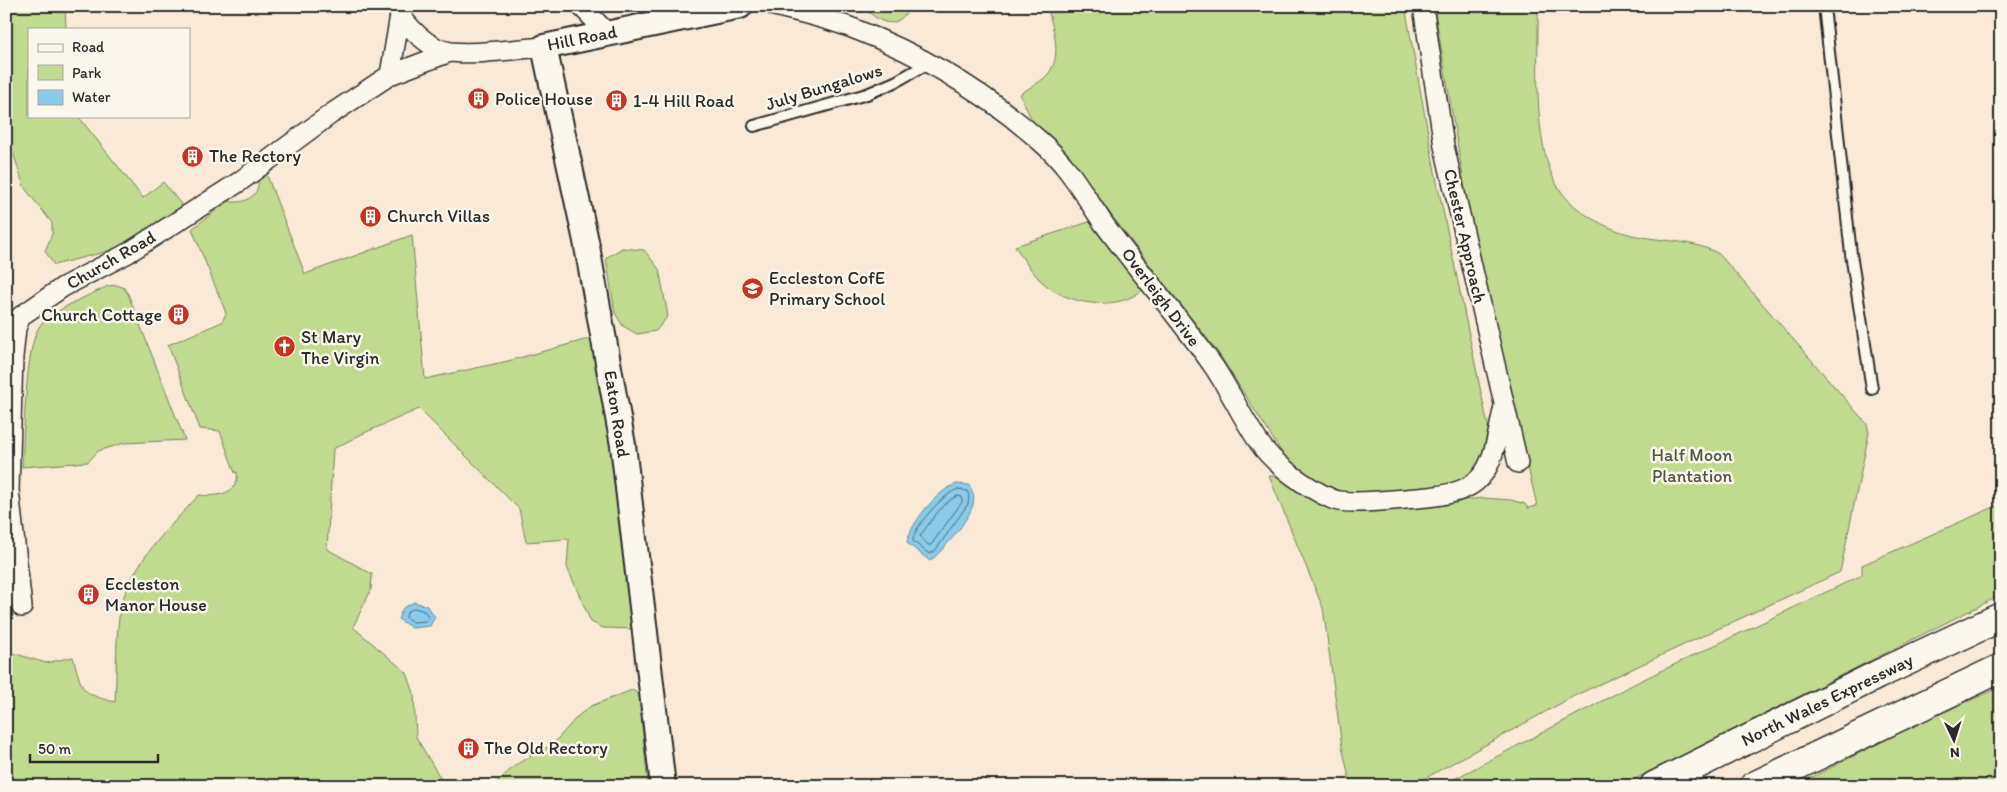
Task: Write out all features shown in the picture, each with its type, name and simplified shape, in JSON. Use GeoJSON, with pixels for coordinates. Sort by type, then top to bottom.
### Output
{"type":"FeatureCollection","features":[{"type":"Feature","properties":{"kind":"highway","name":"North Wales Expressway"},"geometry":{"type":"LineString","coordinates":[[1654,786],[1877,675],[2001,618]]}},
{"type":"Feature","properties":{"kind":"highway"},"geometry":{"type":"LineString","coordinates":[[1754,786],[2001,668]]}},
{"type":"Feature","properties":{"kind":"street"},"geometry":{"type":"LineString","coordinates":[[581,6],[607,33]]}},
{"type":"Feature","properties":{"kind":"street","name":"Hill Road"},"geometry":{"type":"LineString","coordinates":[[450,52],[544,47],[740,6]]}},
{"type":"Feature","properties":{"kind":"street","name":"Overleigh Drive"},"geometry":{"type":"LineString","coordinates":[[774,6],[855,29],[929,63],[962,81],[1042,142],[1073,174],[1104,223],[1215,369],[1259,443],[1296,479],[1335,500],[1372,501],[1430,497],[1466,489],[1484,477],[1494,450],[1504,406]]}},
{"type":"Feature","properties":{"kind":"street","name":"Chester Approach"},"geometry":{"type":"LineString","coordinates":[[1423,6],[1444,146],[1518,464]]}},
{"type":"Feature","properties":{"kind":"street"},"geometry":{"type":"LineString","coordinates":[[398,10],[413,30],[432,45],[450,52]]}},
{"type":"Feature","properties":{"kind":"street"},"geometry":{"type":"LineString","coordinates":[[390,75],[398,10]]}},
{"type":"Feature","properties":{"kind":"street","name":"Eaton Road"},"geometry":{"type":"LineString","coordinates":[[544,47],[586,241],[623,445],[663,786]]}},
{"type":"Feature","properties":{"kind":"street","name":"Church Road"},"geometry":{"type":"LineString","coordinates":[[22,607],[9,490],[13,357],[16,328],[21,316],[63,287],[128,253],[239,182],[332,114],[390,75],[450,52]]}},
{"type":"Feature","properties":{"kind":"lane"},"geometry":{"type":"LineString","coordinates":[[1824,6],[1851,254],[1872,389]]}},
{"type":"Feature","properties":{"kind":"lane","name":"July Bungalows"},"geometry":{"type":"LineString","coordinates":[[754,126],[867,94],[895,82],[929,63]]}},
{"type":"Feature","properties":{"kind":"green space"},"geometry":{"type":"Polygon","coordinates":[[[6,6],[65,6],[66,28],[28,28],[28,118],[80,118],[143,198],[163,182],[185,209],[124,247],[54,265],[45,251],[52,234],[52,223],[24,187],[6,130],[6,6]]]}},
{"type":"Feature","properties":{"kind":"green space"},"geometry":{"type":"Polygon","coordinates":[[[862,6],[911,6],[899,20],[887,22],[881,21],[862,6]]]}},
{"type":"Feature","properties":{"kind":"green space"},"geometry":{"type":"Polygon","coordinates":[[[1047,6],[1405,6],[1436,177],[1496,464],[1492,477],[1399,497],[1342,492],[1320,484],[1289,464],[1219,354],[1101,202],[1037,132],[1020,94],[1043,79],[1053,65],[1056,49],[1054,31],[1047,6]]]}},
{"type":"Feature","properties":{"kind":"green space","name":"Half Moon Plantation"},"geometry":{"type":"Polygon","coordinates":[[[1434,6],[1538,6],[1538,100],[1540,124],[1549,168],[1563,195],[1585,214],[1619,231],[1631,235],[1683,242],[1719,254],[1867,424],[1869,433],[1840,572],[1574,696],[1411,786],[1351,786],[1342,747],[1323,608],[1269,476],[1286,476],[1394,508],[1483,498],[1511,500],[1525,504],[1528,508],[1537,506],[1468,207],[1434,6]]]}},
{"type":"Feature","properties":{"kind":"green space"},"geometry":{"type":"Polygon","coordinates":[[[266,173],[305,274],[412,235],[425,379],[508,361],[592,338],[618,490],[636,629],[603,628],[591,622],[567,567],[569,539],[526,542],[519,509],[419,409],[333,449],[327,549],[372,574],[371,590],[353,627],[407,673],[414,693],[416,737],[445,786],[6,786],[6,651],[46,663],[73,657],[84,689],[95,696],[115,702],[119,617],[126,590],[134,575],[153,546],[199,495],[219,495],[231,490],[235,486],[237,472],[235,473],[220,431],[200,429],[168,345],[222,322],[226,313],[192,229],[228,201],[244,201],[253,195],[258,187],[258,181],[266,173]]]}},
{"type":"Feature","properties":{"kind":"green space"},"geometry":{"type":"Polygon","coordinates":[[[1092,221],[1145,288],[1134,296],[1121,301],[1092,303],[1064,296],[1040,280],[1015,246],[1092,221]]]}},
{"type":"Feature","properties":{"kind":"green space"},"geometry":{"type":"Polygon","coordinates":[[[622,248],[644,250],[659,269],[668,316],[656,331],[637,334],[623,326],[615,313],[606,258],[622,248]]]}},
{"type":"Feature","properties":{"kind":"green space"},"geometry":{"type":"Polygon","coordinates":[[[117,285],[124,288],[128,294],[185,440],[124,443],[98,451],[88,462],[22,467],[28,373],[34,338],[39,327],[52,315],[71,304],[108,286],[117,285]]]}},
{"type":"Feature","properties":{"kind":"green space"},"geometry":{"type":"Polygon","coordinates":[[[2001,504],[2001,595],[1621,786],[1441,786],[1640,681],[1862,575],[1862,565],[2001,504]]]}},
{"type":"Feature","properties":{"kind":"green space"},"geometry":{"type":"Polygon","coordinates":[[[2001,687],[2001,783],[1995,786],[1795,786],[1914,725],[2001,687]]]}},
{"type":"Feature","properties":{"kind":"green space"},"geometry":{"type":"Polygon","coordinates":[[[632,690],[639,694],[648,786],[492,786],[517,764],[553,744],[578,716],[591,706],[632,690]]]}},
{"type":"Feature","properties":{"kind":"water"},"geometry":{"type":"Polygon","coordinates":[[[957,484],[969,485],[974,499],[971,510],[955,535],[930,561],[907,543],[909,535],[926,508],[942,492],[957,484]]]}},
{"type":"Feature","properties":{"kind":"water"},"geometry":{"type":"Polygon","coordinates":[[[414,602],[427,606],[435,617],[430,626],[412,628],[398,619],[403,608],[414,602]]]}},
{"type":"Feature","properties":{"kind":"place","name":"Police House"},"geometry":{"type":"Point","coordinates":[479,99]}},
{"type":"Feature","properties":{"kind":"place","name":"1-4 Hill Road"},"geometry":{"type":"Point","coordinates":[617,101]}},
{"type":"Feature","properties":{"kind":"place","name":"The Rectory"},"geometry":{"type":"Point","coordinates":[193,156]}},
{"type":"Feature","properties":{"kind":"place","name":"Church Villas"},"geometry":{"type":"Point","coordinates":[371,216]}},
{"type":"Feature","properties":{"kind":"place","name":"Eccleston CofE Primary School"},"geometry":{"type":"Point","coordinates":[753,288]}},
{"type":"Feature","properties":{"kind":"place","name":"Church Cottage"},"geometry":{"type":"Point","coordinates":[178,315]}},
{"type":"Feature","properties":{"kind":"place","name":"St Mary The Virgin"},"geometry":{"type":"Point","coordinates":[285,347]}},
{"type":"Feature","properties":{"kind":"place","name":"Eccleston Manor House"},"geometry":{"type":"Point","coordinates":[89,594]}},
{"type":"Feature","properties":{"kind":"place","name":"The Old Rectory"},"geometry":{"type":"Point","coordinates":[468,748]}}]}
